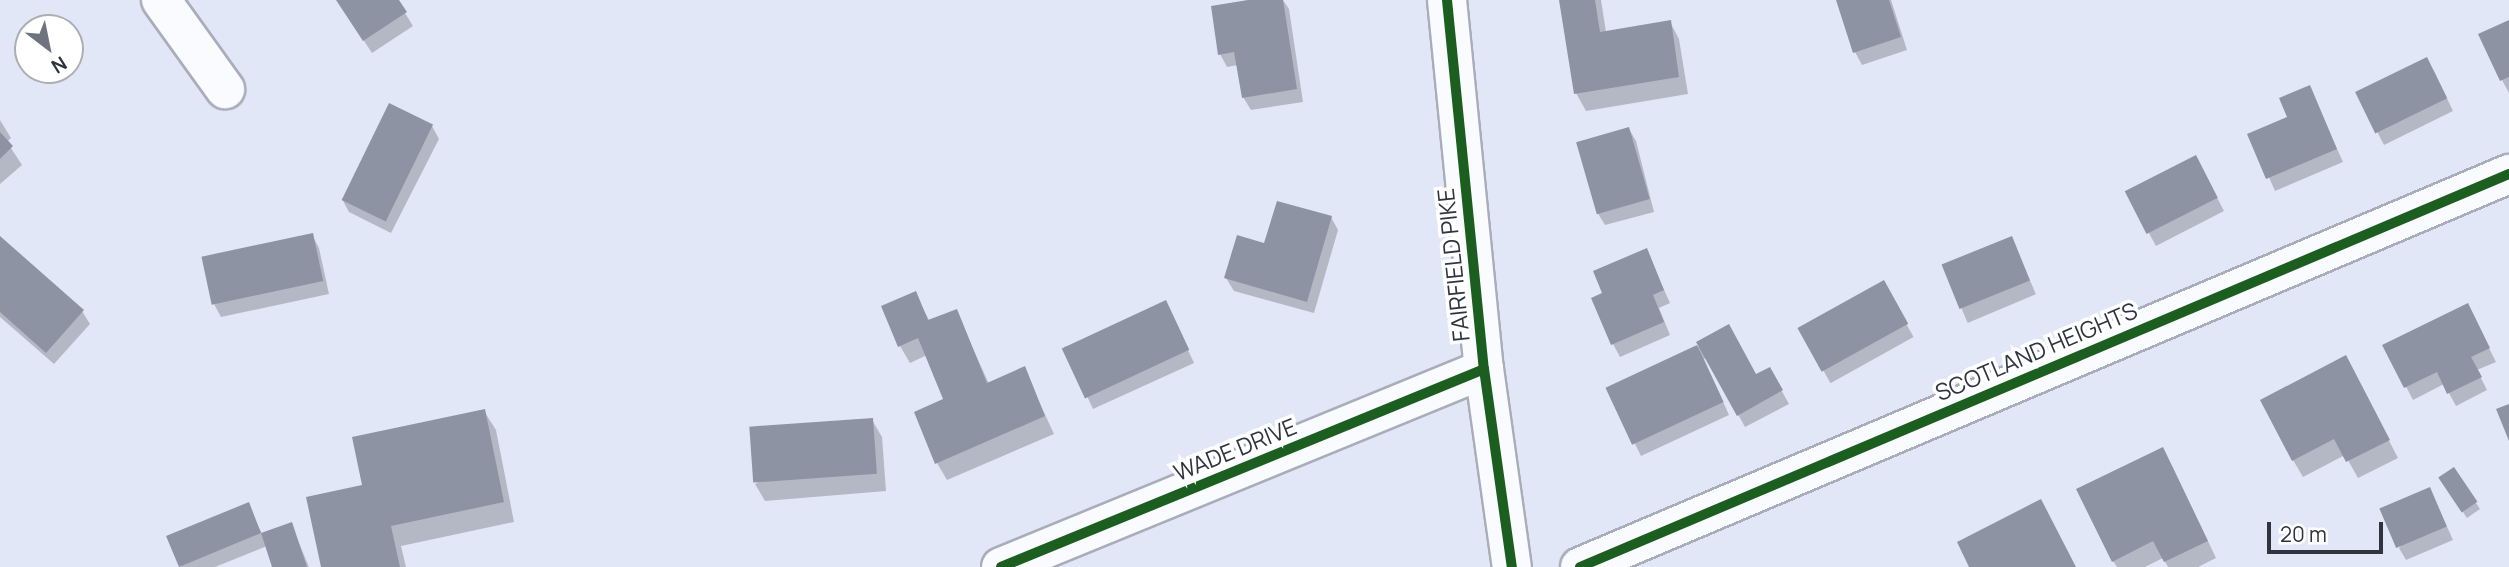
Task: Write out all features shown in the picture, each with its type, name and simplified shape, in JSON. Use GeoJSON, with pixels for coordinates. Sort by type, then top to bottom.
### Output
{"type":"FeatureCollection","features":[{"type":"Feature","properties":{"kind":"street"},"geometry":{"type":"LineString","coordinates":[[161,0],[225,89]]}},
{"type":"Feature","properties":{"kind":"street","name":"FAIRFIELD PIKE"},"geometry":{"type":"LineString","coordinates":[[1447,0],[1484,369],[1512,567]]}},
{"type":"Feature","properties":{"kind":"street","name":"SCOTLAND HEIGHTS"},"geometry":{"type":"LineString","coordinates":[[1580,567],[2509,173]]}},
{"type":"Feature","properties":{"kind":"street","name":"WADE DRIVE"},"geometry":{"type":"LineString","coordinates":[[1001,567],[1484,369]]}},
{"type":"Feature","properties":{"kind":"building"},"geometry":{"type":"Polygon","coordinates":[[[336,0],[399,0],[407,12],[363,41],[336,0]]]}},
{"type":"Feature","properties":{"kind":"building"},"geometry":{"type":"Polygon","coordinates":[[[1248,0],[1283,0],[1297,89],[1242,98],[1234,52],[1218,55],[1211,6],[1248,0]]]}},
{"type":"Feature","properties":{"kind":"building"},"geometry":{"type":"Polygon","coordinates":[[[1559,0],[1595,0],[1600,32],[1671,20],[1679,77],[1574,94],[1559,0]]]}},
{"type":"Feature","properties":{"kind":"building"},"geometry":{"type":"Polygon","coordinates":[[[1836,0],[1889,0],[1901,37],[1853,53],[1836,0]]]}},
{"type":"Feature","properties":{"kind":"building"},"geometry":{"type":"Polygon","coordinates":[[[2509,20],[2509,77],[2500,81],[2478,34],[2509,20]]]}},
{"type":"Feature","properties":{"kind":"building"},"geometry":{"type":"Polygon","coordinates":[[[2427,57],[2447,98],[2375,133],[2355,92],[2427,57]]]}},
{"type":"Feature","properties":{"kind":"building"},"geometry":{"type":"Polygon","coordinates":[[[2310,85],[2337,149],[2266,179],[2247,134],[2287,117],[2279,98],[2310,85]]]}},
{"type":"Feature","properties":{"kind":"building"},"geometry":{"type":"Polygon","coordinates":[[[389,103],[433,124],[386,222],[342,200],[389,103]]]}},
{"type":"Feature","properties":{"kind":"building"},"geometry":{"type":"Polygon","coordinates":[[[1629,127],[1650,199],[1597,214],[1576,142],[1629,127]]]}},
{"type":"Feature","properties":{"kind":"building"},"geometry":{"type":"Polygon","coordinates":[[[0,132],[13,146],[0,159],[0,132]]]}},
{"type":"Feature","properties":{"kind":"building"},"geometry":{"type":"Polygon","coordinates":[[[2196,155],[2218,198],[2147,234],[2125,191],[2196,155]]]}},
{"type":"Feature","properties":{"kind":"building"},"geometry":{"type":"Polygon","coordinates":[[[1277,201],[1332,216],[1307,302],[1224,278],[1237,235],[1264,243],[1277,201]]]}},
{"type":"Feature","properties":{"kind":"building"},"geometry":{"type":"Polygon","coordinates":[[[313,233],[323,281],[212,305],[201,257],[313,233]]]}},
{"type":"Feature","properties":{"kind":"building"},"geometry":{"type":"Polygon","coordinates":[[[0,236],[84,310],[46,353],[0,312],[0,236]]]}},
{"type":"Feature","properties":{"kind":"building"},"geometry":{"type":"Polygon","coordinates":[[[2012,236],[2030,281],[1960,309],[1942,264],[2012,236]]]}},
{"type":"Feature","properties":{"kind":"building"},"geometry":{"type":"Polygon","coordinates":[[[1647,248],[1664,290],[1653,295],[1664,322],[1611,345],[1591,298],[1602,293],[1593,271],[1647,248]]]}},
{"type":"Feature","properties":{"kind":"building"},"geometry":{"type":"Polygon","coordinates":[[[1884,280],[1908,324],[1822,372],[1797,328],[1884,280]]]}},
{"type":"Feature","properties":{"kind":"building"},"geometry":{"type":"Polygon","coordinates":[[[916,291],[928,320],[957,309],[987,383],[1025,366],[1045,416],[935,464],[914,412],[943,399],[918,338],[898,347],[881,306],[916,291]]]}},
{"type":"Feature","properties":{"kind":"building"},"geometry":{"type":"Polygon","coordinates":[[[1166,300],[1189,350],[1085,398],[1062,349],[1166,300]]]}},
{"type":"Feature","properties":{"kind":"building"},"geometry":{"type":"Polygon","coordinates":[[[2468,303],[2490,348],[2471,357],[2482,377],[2447,394],[2437,372],[2404,388],[2382,345],[2468,303]]]}},
{"type":"Feature","properties":{"kind":"building"},"geometry":{"type":"Polygon","coordinates":[[[1729,324],[1756,374],[1770,367],[1783,390],[1737,416],[1696,342],[1729,324]]]}},
{"type":"Feature","properties":{"kind":"building"},"geometry":{"type":"Polygon","coordinates":[[[1697,345],[1724,402],[1632,445],[1605,388],[1697,345]]]}},
{"type":"Feature","properties":{"kind":"building"},"geometry":{"type":"Polygon","coordinates":[[[2346,355],[2390,440],[2346,462],[2334,439],[2292,461],[2260,400],[2346,355]]]}},
{"type":"Feature","properties":{"kind":"building"},"geometry":{"type":"Polygon","coordinates":[[[2509,404],[2509,441],[2496,409],[2509,404]]]}},
{"type":"Feature","properties":{"kind":"building"},"geometry":{"type":"Polygon","coordinates":[[[485,409],[504,502],[391,526],[400,567],[321,567],[306,497],[362,485],[352,437],[485,409]]]}},
{"type":"Feature","properties":{"kind":"building"},"geometry":{"type":"Polygon","coordinates":[[[873,418],[877,474],[753,483],[749,427],[873,418]]]}},
{"type":"Feature","properties":{"kind":"building"},"geometry":{"type":"Polygon","coordinates":[[[2163,447],[2208,541],[2164,562],[2153,541],[2112,562],[2076,489],[2163,447]]]}},
{"type":"Feature","properties":{"kind":"building"},"geometry":{"type":"Polygon","coordinates":[[[2454,467],[2477,502],[2462,512],[2438,478],[2454,467]]]}},
{"type":"Feature","properties":{"kind":"building"},"geometry":{"type":"Polygon","coordinates":[[[2430,487],[2447,527],[2396,548],[2379,508],[2430,487]]]}},
{"type":"Feature","properties":{"kind":"building"},"geometry":{"type":"Polygon","coordinates":[[[2041,499],[2076,567],[1969,567],[1957,542],[2041,499]]]}},
{"type":"Feature","properties":{"kind":"building"},"geometry":{"type":"Polygon","coordinates":[[[249,502],[261,533],[179,567],[166,536],[249,502]]]}},
{"type":"Feature","properties":{"kind":"building"},"geometry":{"type":"Polygon","coordinates":[[[292,522],[307,567],[272,567],[261,533],[292,522]]]}},
{"type":"Feature","properties":{"kind":"cycle path"},"geometry":{"type":"LineString","coordinates":[[1447,0],[1484,369],[1512,567]]}},
{"type":"Feature","properties":{"kind":"cycle path"},"geometry":{"type":"LineString","coordinates":[[1580,567],[2509,174]]}},
{"type":"Feature","properties":{"kind":"cycle path"},"geometry":{"type":"LineString","coordinates":[[1001,567],[1484,369]]}}]}
